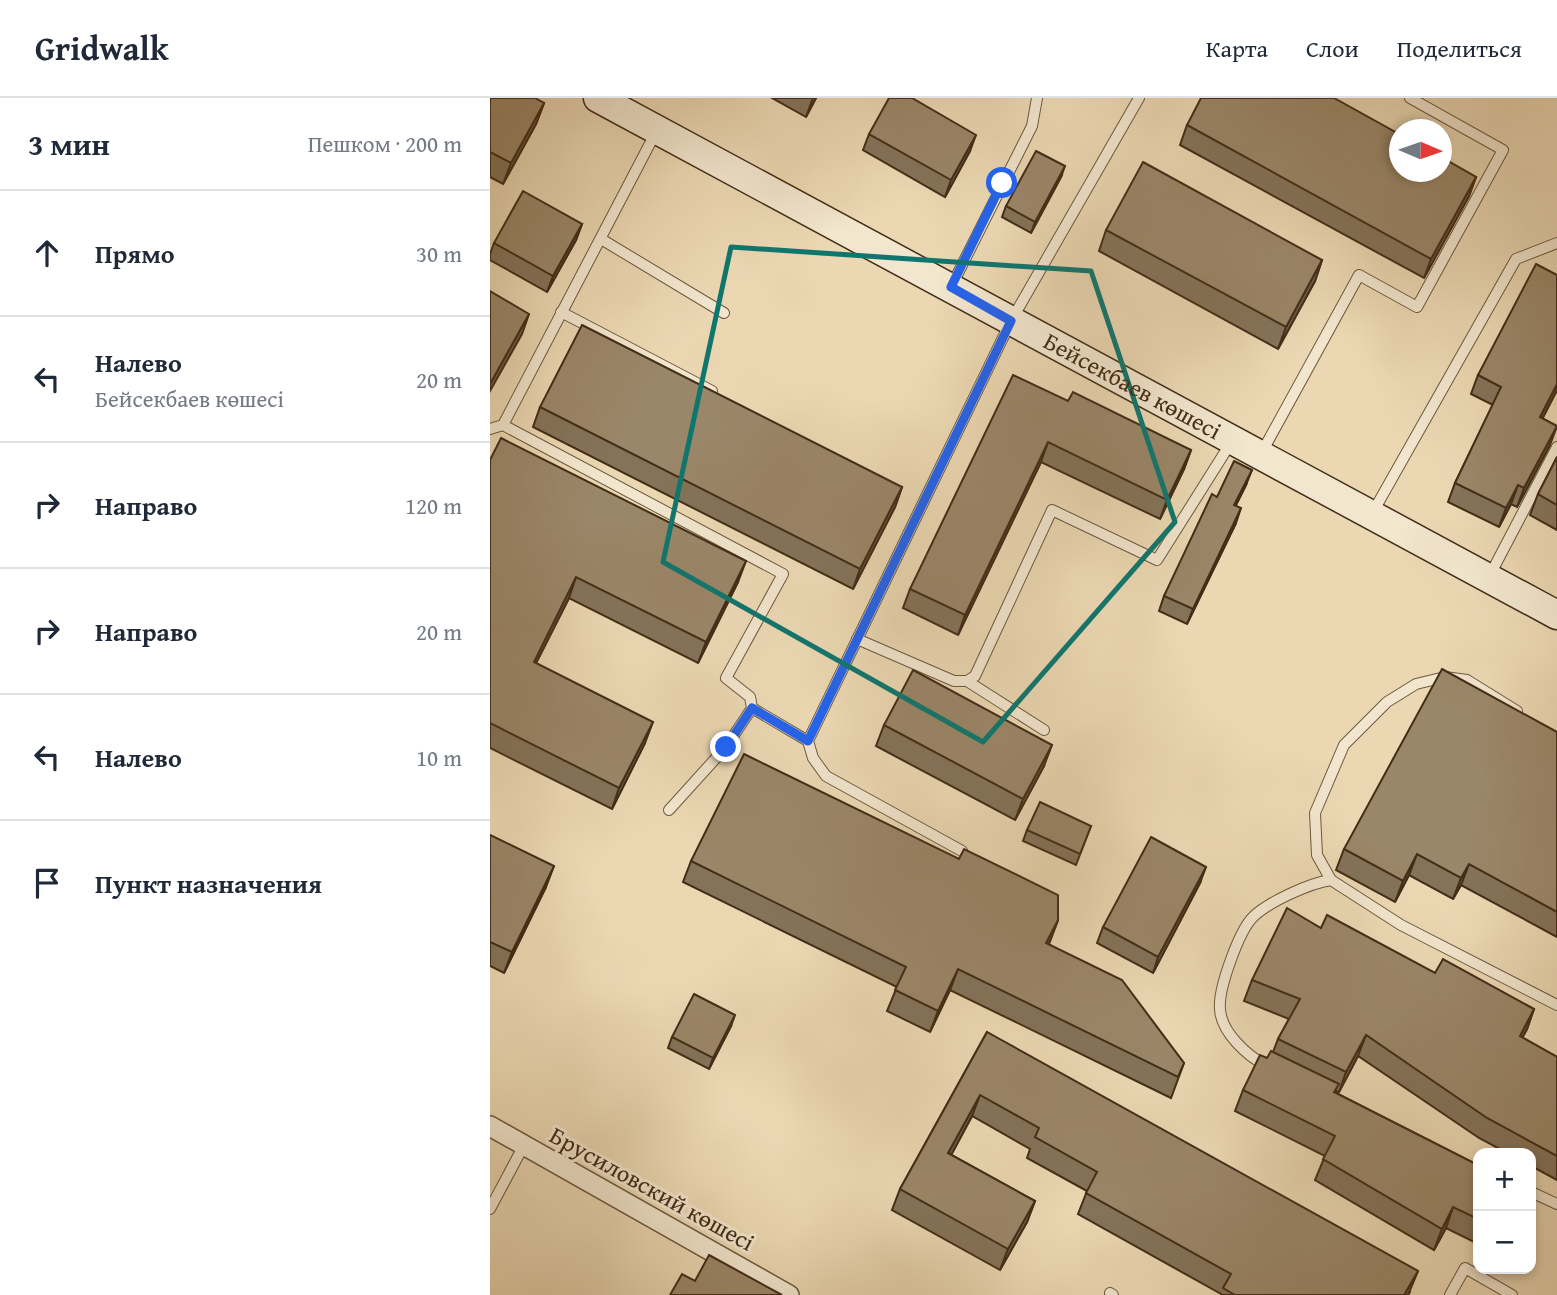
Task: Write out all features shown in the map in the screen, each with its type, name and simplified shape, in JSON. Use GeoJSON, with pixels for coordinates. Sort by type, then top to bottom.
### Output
{"type":"FeatureCollection","features":[{"type":"Feature","properties":{"kind":"street","name":"Бейсекбаев көшесі"},"geometry":{"type":"LineString","coordinates":[[598,98],[1557,615]]}},
{"type":"Feature","properties":{"kind":"street","name":"Брусиловский көшесі"},"geometry":{"type":"LineString","coordinates":[[490,1126],[789,1295]]}},
{"type":"Feature","properties":{"kind":"lane"},"geometry":{"type":"LineString","coordinates":[[951,287],[1032,126],[1037,98]]}},
{"type":"Feature","properties":{"kind":"lane"},"geometry":{"type":"LineString","coordinates":[[962,851],[826,776],[813,758],[808,741],[1011,321],[1139,98]]}},
{"type":"Feature","properties":{"kind":"lane"},"geometry":{"type":"LineString","coordinates":[[1260,455],[1359,275],[1417,307],[1503,150],[1410,98]]}},
{"type":"Feature","properties":{"kind":"lane"},"geometry":{"type":"LineString","coordinates":[[503,425],[657,130]]}},
{"type":"Feature","properties":{"kind":"lane"},"geometry":{"type":"LineString","coordinates":[[601,239],[724,313]]}},
{"type":"Feature","properties":{"kind":"lane"},"geometry":{"type":"LineString","coordinates":[[1371,515],[1516,258],[1557,243]]}},
{"type":"Feature","properties":{"kind":"lane"},"geometry":{"type":"LineString","coordinates":[[561,312],[719,394]]}},
{"type":"Feature","properties":{"kind":"lane"},"geometry":{"type":"LineString","coordinates":[[490,429],[503,425],[783,574],[726,678],[750,697],[752,708],[726,747],[669,810]]}},
{"type":"Feature","properties":{"kind":"lane"},"geometry":{"type":"LineString","coordinates":[[857,639],[954,681],[967,681],[975,676],[1052,510],[1157,560],[1233,440]]}},
{"type":"Feature","properties":{"kind":"lane"},"geometry":{"type":"LineString","coordinates":[[1488,578],[1557,447]]}},
{"type":"Feature","properties":{"kind":"lane"},"geometry":{"type":"LineString","coordinates":[[1530,719],[1467,680],[1445,677],[1416,684],[1387,702],[1344,745],[1315,813],[1317,855],[1331,880],[1401,925],[1557,1005]]}},
{"type":"Feature","properties":{"kind":"lane"},"geometry":{"type":"LineString","coordinates":[[967,681],[1044,730]]}},
{"type":"Feature","properties":{"kind":"lane"},"geometry":{"type":"LineString","coordinates":[[752,708],[808,741]]}},
{"type":"Feature","properties":{"kind":"lane"},"geometry":{"type":"LineString","coordinates":[[1284,1074],[1259,1062],[1227,1031],[1219,1008],[1232,956],[1252,918],[1287,896],[1331,880]]}},
{"type":"Feature","properties":{"kind":"lane"},"geometry":{"type":"LineString","coordinates":[[490,1209],[524,1145]]}},
{"type":"Feature","properties":{"kind":"lane"},"geometry":{"type":"LineString","coordinates":[[1536,1194],[1557,1204]]}},
{"type":"Feature","properties":{"kind":"lane"},"geometry":{"type":"LineString","coordinates":[[1450,1295],[1465,1268],[1512,1295]]}},
{"type":"Feature","properties":{"kind":"highlighted area"},"geometry":{"type":"Polygon","coordinates":[[[731,247],[1091,271],[1175,522],[983,742],[663,562],[731,247]]]}},
{"type":"Feature","properties":{"kind":"building"},"geometry":{"type":"Polygon","coordinates":[[[490,98],[535,98],[544,103],[511,163],[490,152],[490,98]]]}},
{"type":"Feature","properties":{"kind":"building"},"geometry":{"type":"Polygon","coordinates":[[[889,98],[912,98],[976,135],[951,180],[869,134],[889,98]]]}},
{"type":"Feature","properties":{"kind":"building"},"geometry":{"type":"Polygon","coordinates":[[[1201,98],[1334,98],[1389,128],[1389,182],[1452,182],[1452,163],[1476,177],[1431,259],[1187,125],[1201,98]]]}},
{"type":"Feature","properties":{"kind":"building"},"geometry":{"type":"Polygon","coordinates":[[[1036,151],[1065,166],[1035,222],[1006,206],[1036,151]]]}},
{"type":"Feature","properties":{"kind":"building"},"geometry":{"type":"Polygon","coordinates":[[[1143,162],[1322,260],[1286,327],[1106,230],[1143,162]]]}},
{"type":"Feature","properties":{"kind":"building"},"geometry":{"type":"Polygon","coordinates":[[[523,191],[582,224],[553,276],[494,243],[523,191]]]}},
{"type":"Feature","properties":{"kind":"building"},"geometry":{"type":"Polygon","coordinates":[[[1536,264],[1557,275],[1557,384],[1540,417],[1557,426],[1524,488],[1518,485],[1506,508],[1455,483],[1501,387],[1478,375],[1536,264]]]}},
{"type":"Feature","properties":{"kind":"building"},"geometry":{"type":"Polygon","coordinates":[[[490,291],[529,314],[490,384],[490,291]]]}},
{"type":"Feature","properties":{"kind":"building"},"geometry":{"type":"Polygon","coordinates":[[[582,325],[902,487],[860,569],[540,407],[582,325]]]}},
{"type":"Feature","properties":{"kind":"building"},"geometry":{"type":"Polygon","coordinates":[[[1013,375],[1068,401],[1073,392],[1191,450],[1167,500],[1048,442],[965,615],[910,589],[1013,375]]]}},
{"type":"Feature","properties":{"kind":"building"},"geometry":{"type":"Polygon","coordinates":[[[501,438],[746,561],[706,642],[576,577],[534,662],[653,722],[619,788],[490,723],[490,460],[501,438]]]}},
{"type":"Feature","properties":{"kind":"building"},"geometry":{"type":"Polygon","coordinates":[[[1557,457],[1557,505],[1538,494],[1557,457]]]}},
{"type":"Feature","properties":{"kind":"building"},"geometry":{"type":"Polygon","coordinates":[[[1234,461],[1252,470],[1234,505],[1241,508],[1193,609],[1164,596],[1212,494],[1217,497],[1234,461]]]}},
{"type":"Feature","properties":{"kind":"building"},"geometry":{"type":"Polygon","coordinates":[[[1442,669],[1557,732],[1557,912],[1469,864],[1461,878],[1417,854],[1403,881],[1344,849],[1442,669]]]}},
{"type":"Feature","properties":{"kind":"building"},"geometry":{"type":"Polygon","coordinates":[[[913,670],[1052,745],[1023,799],[884,725],[913,670]]]}},
{"type":"Feature","properties":{"kind":"building"},"geometry":{"type":"Polygon","coordinates":[[[744,754],[959,859],[964,849],[1058,895],[1058,920],[1046,943],[1122,980],[1184,1063],[1178,1077],[958,969],[938,1011],[895,990],[906,967],[691,861],[744,754]]]}},
{"type":"Feature","properties":{"kind":"building"},"geometry":{"type":"Polygon","coordinates":[[[1040,802],[1091,826],[1080,854],[1027,830],[1040,802]]]}},
{"type":"Feature","properties":{"kind":"building"},"geometry":{"type":"Polygon","coordinates":[[[490,835],[554,866],[512,952],[490,942],[490,835]]]}},
{"type":"Feature","properties":{"kind":"building"},"geometry":{"type":"Polygon","coordinates":[[[1151,837],[1206,867],[1158,957],[1103,927],[1151,837]]]}},
{"type":"Feature","properties":{"kind":"building"},"geometry":{"type":"Polygon","coordinates":[[[1287,908],[1321,928],[1327,915],[1435,973],[1443,959],[1534,1009],[1520,1036],[1557,1057],[1557,1156],[1487,1118],[1366,1035],[1346,1072],[1278,1039],[1300,999],[1252,980],[1287,908]]]}},
{"type":"Feature","properties":{"kind":"building"},"geometry":{"type":"Polygon","coordinates":[[[694,994],[735,1015],[713,1058],[672,1037],[694,994]]]}},
{"type":"Feature","properties":{"kind":"building"},"geometry":{"type":"Polygon","coordinates":[[[987,1032],[1418,1271],[1404,1295],[1235,1295],[1223,1288],[1231,1274],[1086,1193],[1097,1172],[1035,1137],[1039,1128],[980,1095],[948,1153],[1035,1201],[1008,1249],[900,1189],[987,1032]]]}},
{"type":"Feature","properties":{"kind":"building"},"geometry":{"type":"Polygon","coordinates":[[[1271,1051],[1339,1084],[1334,1092],[1473,1162],[1473,1217],[1453,1207],[1442,1229],[1323,1159],[1335,1136],[1243,1090],[1260,1055],[1267,1058],[1271,1051]]]}},
{"type":"Feature","properties":{"kind":"building"},"geometry":{"type":"Polygon","coordinates":[[[709,1255],[782,1295],[670,1295],[682,1274],[695,1281],[709,1255]]]}},
{"type":"Feature","properties":{"kind":"route"},"geometry":{"type":"LineString","coordinates":[[726,747],[752,708],[808,741],[1011,321],[951,287],[1002,183]]}}]}
